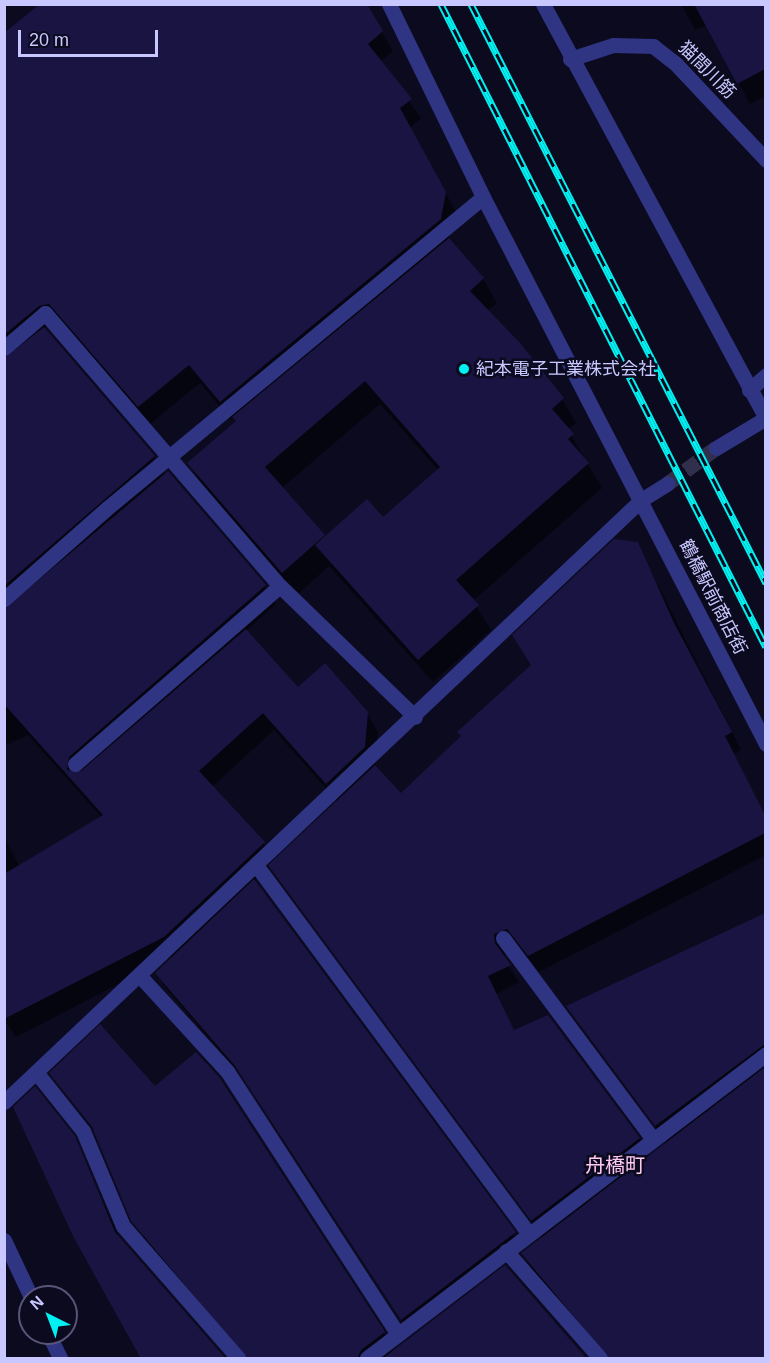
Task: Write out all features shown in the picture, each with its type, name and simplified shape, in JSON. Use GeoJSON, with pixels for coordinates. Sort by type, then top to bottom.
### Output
{"type":"FeatureCollection","features":[{"type":"Feature","properties":{"kind":"street","name":"鶴橋駅前商店街"},"geometry":{"type":"LineString","coordinates":[[389,4],[483,197],[765,744]]}},
{"type":"Feature","properties":{"kind":"street"},"geometry":{"type":"LineString","coordinates":[[543,4],[570,59],[765,418],[716,448]]}},
{"type":"Feature","properties":{"kind":"street","name":"猫間川筋"},"geometry":{"type":"LineString","coordinates":[[570,59],[613,45],[653,46],[675,63],[765,160]]}},
{"type":"Feature","properties":{"kind":"street"},"geometry":{"type":"LineString","coordinates":[[4,599],[169,456],[483,197]]}},
{"type":"Feature","properties":{"kind":"street"},"geometry":{"type":"LineString","coordinates":[[4,348],[45,313],[280,586],[415,717]]}},
{"type":"Feature","properties":{"kind":"street"},"geometry":{"type":"LineString","coordinates":[[749,390],[765,375]]}},
{"type":"Feature","properties":{"kind":"street"},"geometry":{"type":"LineString","coordinates":[[4,1102],[415,717],[641,500],[668,484]]}},
{"type":"Feature","properties":{"kind":"street"},"geometry":{"type":"LineString","coordinates":[[75,764],[280,586]]}},
{"type":"Feature","properties":{"kind":"street"},"geometry":{"type":"LineString","coordinates":[[256,865],[529,1234]]}},
{"type":"Feature","properties":{"kind":"street"},"geometry":{"type":"LineString","coordinates":[[503,938],[653,1139]]}},
{"type":"Feature","properties":{"kind":"street"},"geometry":{"type":"LineString","coordinates":[[139,975],[227,1071],[398,1334]]}},
{"type":"Feature","properties":{"kind":"street"},"geometry":{"type":"LineString","coordinates":[[367,1359],[765,1054]]}},
{"type":"Feature","properties":{"kind":"street"},"geometry":{"type":"LineString","coordinates":[[36,1072],[83,1131],[123,1226],[238,1359]]}},
{"type":"Feature","properties":{"kind":"street"},"geometry":{"type":"LineString","coordinates":[[4,1240],[26,1285]]}},
{"type":"Feature","properties":{"kind":"street"},"geometry":{"type":"LineString","coordinates":[[506,1251],[600,1359]]}},
{"type":"Feature","properties":{"kind":"street"},"geometry":{"type":"LineString","coordinates":[[54,1345],[60,1359]]}},
{"type":"Feature","properties":{"kind":"building"},"geometry":{"type":"Polygon","coordinates":[[[40,4],[367,4],[383,31],[368,44],[412,99],[400,108],[446,192],[441,219],[220,402],[189,365],[138,407],[49,304],[39,306],[4,335],[4,33],[40,4]]]}},
{"type":"Feature","properties":{"kind":"building"},"geometry":{"type":"Polygon","coordinates":[[[694,4],[765,4],[765,69],[737,84],[694,4]]]}},
{"type":"Feature","properties":{"kind":"building"},"geometry":{"type":"Polygon","coordinates":[[[449,238],[484,278],[470,291],[520,343],[564,398],[552,409],[574,434],[568,439],[589,463],[456,580],[479,605],[418,660],[315,545],[367,499],[383,517],[440,467],[365,381],[265,467],[325,535],[282,573],[187,463],[236,421],[232,417],[449,238]]]}},
{"type":"Feature","properties":{"kind":"building"},"geometry":{"type":"Polygon","coordinates":[[[44,327],[155,456],[4,586],[4,358],[44,327]]]}},
{"type":"Feature","properties":{"kind":"building"},"geometry":{"type":"Polygon","coordinates":[[[168,471],[266,585],[69,757],[67,770],[81,771],[246,629],[298,687],[325,663],[368,712],[365,747],[326,784],[263,713],[199,771],[265,842],[164,937],[4,1019],[4,874],[103,815],[4,704],[4,609],[168,471]]]}},
{"type":"Feature","properties":{"kind":"building"},"geometry":{"type":"Polygon","coordinates":[[[614,539],[638,542],[674,623],[732,732],[725,736],[765,815],[765,833],[528,956],[507,929],[494,934],[495,943],[511,965],[488,976],[514,1030],[548,1015],[640,1138],[531,1221],[268,865],[375,765],[401,793],[461,736],[457,732],[531,665],[512,635],[614,539]]]}},
{"type":"Feature","properties":{"kind":"building"},"geometry":{"type":"Polygon","coordinates":[[[254,879],[516,1232],[401,1320],[235,1066],[155,973],[254,879]]]}},
{"type":"Feature","properties":{"kind":"building"},"geometry":{"type":"Polygon","coordinates":[[[765,913],[765,1044],[655,1126],[566,1006],[765,913]]]}},
{"type":"Feature","properties":{"kind":"building"},"geometry":{"type":"Polygon","coordinates":[[[100,1024],[155,1086],[196,1052],[219,1077],[385,1332],[361,1350],[357,1359],[247,1359],[131,1221],[92,1127],[49,1073],[100,1024]]]}},
{"type":"Feature","properties":{"kind":"building"},"geometry":{"type":"Polygon","coordinates":[[[765,1067],[765,1359],[609,1359],[521,1253],[765,1067]]]}},
{"type":"Feature","properties":{"kind":"building"},"geometry":{"type":"Polygon","coordinates":[[[35,1086],[75,1136],[115,1232],[226,1359],[141,1359],[73,1236],[13,1107],[35,1086]]]}},
{"type":"Feature","properties":{"kind":"building"},"geometry":{"type":"Polygon","coordinates":[[[505,1265],[587,1359],[382,1359],[505,1265]]]}},
{"type":"Feature","properties":{"kind":"tunnel"},"geometry":{"type":"LineString","coordinates":[[667,484],[716,448]]}},
{"type":"Feature","properties":{"kind":"railway"},"geometry":{"type":"LineString","coordinates":[[441,4],[766,647]]}},
{"type":"Feature","properties":{"kind":"railway"},"geometry":{"type":"LineString","coordinates":[[471,4],[766,583]]}},
{"type":"Feature","properties":{"kind":"place","name":"紀本電子工業株式会社"},"geometry":{"type":"Point","coordinates":[464,369]}},
{"type":"Feature","properties":{"kind":"district","name":"舟橋町"},"geometry":{"type":"Point","coordinates":[615,1165]}}]}
